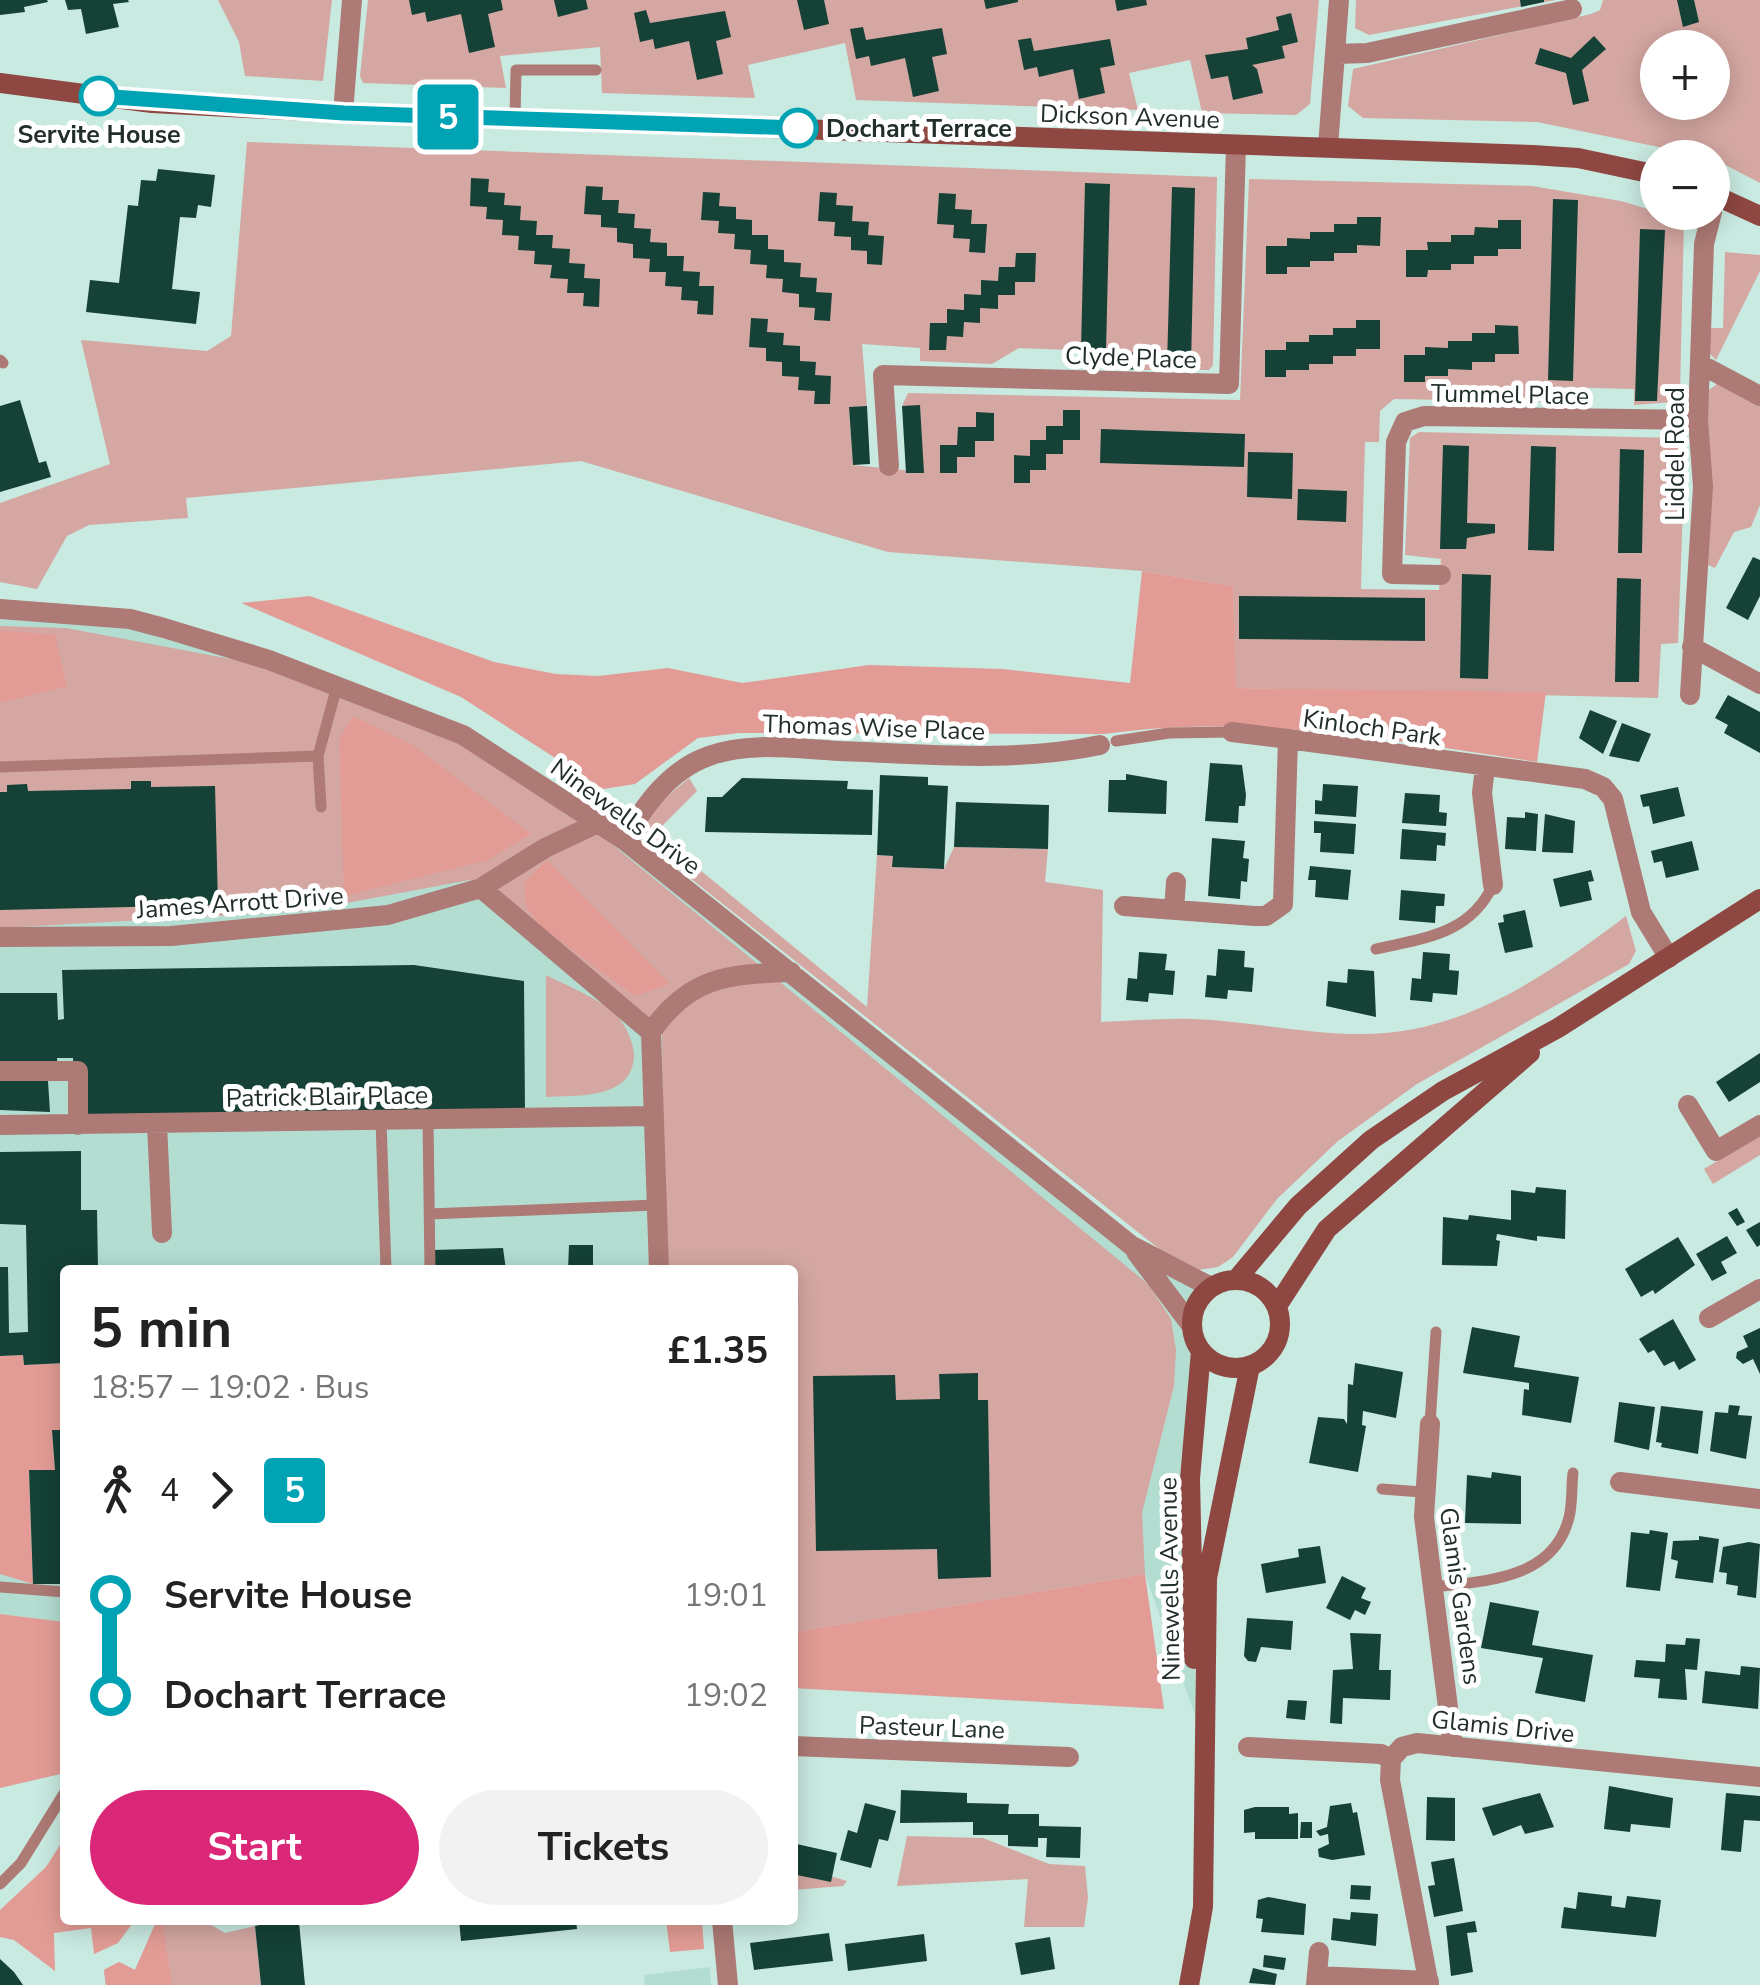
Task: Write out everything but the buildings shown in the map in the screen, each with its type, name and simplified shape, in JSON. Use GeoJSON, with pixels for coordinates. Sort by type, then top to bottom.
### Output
{"type":"FeatureCollection","features":[{"type":"Feature","properties":{"kind":"street"},"geometry":{"type":"LineString","coordinates":[[344,113],[352,0]]}},
{"type":"Feature","properties":{"kind":"street"},"geometry":{"type":"LineString","coordinates":[[1328,148],[1338,54],[1339,0]]}},
{"type":"Feature","properties":{"kind":"street"},"geometry":{"type":"LineString","coordinates":[[1338,54],[1368,53],[1573,4]]}},
{"type":"Feature","properties":{"kind":"street","name":"Dickson Avenue"},"geometry":{"type":"LineString","coordinates":[[0,83],[152,103],[1578,158],[1640,171]]}},
{"type":"Feature","properties":{"kind":"street","name":"Clyde Place"},"geometry":{"type":"LineString","coordinates":[[889,466],[883,375],[1229,384],[1236,145]]}},
{"type":"Feature","properties":{"kind":"street"},"geometry":{"type":"LineString","coordinates":[[1730,208],[1760,216]]}},
{"type":"Feature","properties":{"kind":"street","name":"Liddel Road"},"geometry":{"type":"LineString","coordinates":[[1690,695],[1704,487],[1698,420],[1708,230]]}},
{"type":"Feature","properties":{"kind":"street"},"geometry":{"type":"LineString","coordinates":[[1700,364],[1760,396]]}},
{"type":"Feature","properties":{"kind":"street","name":"Tummel Place"},"geometry":{"type":"LineString","coordinates":[[1440,575],[1392,574],[1396,442],[1404,422],[1424,416],[1698,420]]}},
{"type":"Feature","properties":{"kind":"street","name":"Ninewells Drive"},"geometry":{"type":"LineString","coordinates":[[4,610],[130,619],[269,660],[463,735],[624,840],[1132,1246],[1211,1287]]}},
{"type":"Feature","properties":{"kind":"street"},"geometry":{"type":"LineString","coordinates":[[1692,648],[1760,684]]}},
{"type":"Feature","properties":{"kind":"street"},"geometry":{"type":"LineString","coordinates":[[1232,732],[1288,739]]}},
{"type":"Feature","properties":{"kind":"street","name":"Kinloch Park"},"geometry":{"type":"LineString","coordinates":[[1124,906],[1266,916],[1283,904],[1288,739],[1585,779],[1603,786],[1613,799],[1641,912],[1669,958]]}},
{"type":"Feature","properties":{"kind":"street","name":"Thomas Wise Place"},"geometry":{"type":"LineString","coordinates":[[624,840],[646,803],[675,775],[709,756],[755,747],[980,757],[1108,743]]}},
{"type":"Feature","properties":{"kind":"street"},"geometry":{"type":"LineString","coordinates":[[1485,767],[1482,793],[1493,886]]}},
{"type":"Feature","properties":{"kind":"street","name":"James Arrott Drive"},"geometry":{"type":"LineString","coordinates":[[0,937],[170,936],[388,916],[480,888],[545,848],[600,822]]}},
{"type":"Feature","properties":{"kind":"street"},"geometry":{"type":"LineString","coordinates":[[1174,910],[1176,882]]}},
{"type":"Feature","properties":{"kind":"street"},"geometry":{"type":"LineString","coordinates":[[480,888],[651,1032]]}},
{"type":"Feature","properties":{"kind":"street","name":"Ninewells Avenue"},"geometry":{"type":"LineString","coordinates":[[1236,1280],[1298,1206],[1371,1140],[1443,1091],[1558,1028],[1760,899]]}},
{"type":"Feature","properties":{"kind":"street"},"geometry":{"type":"LineString","coordinates":[[659,1265],[651,1032],[670,1005],[719,978],[791,972]]}},
{"type":"Feature","properties":{"kind":"street","name":"Ninewells Avenue"},"geometry":{"type":"LineString","coordinates":[[1188,1985],[1203,1906],[1206,1578],[1250,1366],[1276,1342],[1277,1306],[1327,1229],[1558,1028]]}},
{"type":"Feature","properties":{"kind":"street"},"geometry":{"type":"LineString","coordinates":[[0,1071],[78,1071],[78,1125]]}},
{"type":"Feature","properties":{"kind":"street"},"geometry":{"type":"LineString","coordinates":[[1688,1105],[1716,1151],[1760,1124]]}},
{"type":"Feature","properties":{"kind":"street","name":"Patrick Blair Place"},"geometry":{"type":"LineString","coordinates":[[0,1125],[654,1116]]}},
{"type":"Feature","properties":{"kind":"street"},"geometry":{"type":"LineString","coordinates":[[157,1124],[162,1234]]}},
{"type":"Feature","properties":{"kind":"street","name":"Ninewells Drive"},"geometry":{"type":"LineString","coordinates":[[1132,1246],[1191,1324]]}},
{"type":"Feature","properties":{"kind":"street"},"geometry":{"type":"LineString","coordinates":[[1191,1324],[1194,1310],[1211,1287],[1236,1280],[1260,1287],[1277,1306]]}},
{"type":"Feature","properties":{"kind":"street"},"geometry":{"type":"LineString","coordinates":[[1709,1318],[1760,1289]]}},
{"type":"Feature","properties":{"kind":"street","name":"Ninewells Avenue"},"geometry":{"type":"LineString","coordinates":[[1191,1324],[1201,1351],[1190,1480],[1190,1574],[1202,1806]]}},
{"type":"Feature","properties":{"kind":"street"},"geometry":{"type":"LineString","coordinates":[[1201,1351],[1223,1366],[1250,1366]]}},
{"type":"Feature","properties":{"kind":"street","name":"Glamis Gardens"},"geometry":{"type":"LineString","coordinates":[[1430,1424],[1422,1492],[1453,1747]]}},
{"type":"Feature","properties":{"kind":"street"},"geometry":{"type":"LineString","coordinates":[[1620,1482],[1760,1498]]}},
{"type":"Feature","properties":{"kind":"street","name":"Glamis Drive"},"geometry":{"type":"LineString","coordinates":[[1248,1747],[1380,1754],[1391,1759],[1402,1746],[1417,1743],[1760,1778]]}},
{"type":"Feature","properties":{"kind":"street","name":"Pasteur Lane"},"geometry":{"type":"LineString","coordinates":[[798,1746],[1069,1756]]}},
{"type":"Feature","properties":{"kind":"street"},"geometry":{"type":"LineString","coordinates":[[1318,1952],[1317,1980],[1429,1983],[1390,1780],[1391,1759]]}},
{"type":"Feature","properties":{"kind":"street"},"geometry":{"type":"LineString","coordinates":[[722,1925],[728,1985]]}},
{"type":"Feature","properties":{"kind":"lane"},"geometry":{"type":"LineString","coordinates":[[515,119],[516,70],[596,70]]}},
{"type":"Feature","properties":{"kind":"lane"},"geometry":{"type":"LineString","coordinates":[[322,807],[318,756],[338,686]]}},
{"type":"Feature","properties":{"kind":"lane"},"geometry":{"type":"LineString","coordinates":[[1108,743],[1169,733],[1232,732]]}},
{"type":"Feature","properties":{"kind":"lane"},"geometry":{"type":"LineString","coordinates":[[0,768],[318,756]]}},
{"type":"Feature","properties":{"kind":"lane"},"geometry":{"type":"LineString","coordinates":[[1376,949],[1464,925],[1483,907],[1493,886]]}},
{"type":"Feature","properties":{"kind":"lane"},"geometry":{"type":"LineString","coordinates":[[428,1119],[430,1265]]}},
{"type":"Feature","properties":{"kind":"lane"},"geometry":{"type":"LineString","coordinates":[[381,1120],[386,1265]]}},
{"type":"Feature","properties":{"kind":"lane"},"geometry":{"type":"LineString","coordinates":[[429,1214],[656,1205]]}},
{"type":"Feature","properties":{"kind":"lane","name":"Glamis Gardens"},"geometry":{"type":"LineString","coordinates":[[1430,1424],[1436,1332]]}},
{"type":"Feature","properties":{"kind":"lane"},"geometry":{"type":"LineString","coordinates":[[1434,1587],[1513,1577],[1544,1556],[1568,1521],[1573,1473]]}},
{"type":"Feature","properties":{"kind":"lane"},"geometry":{"type":"LineString","coordinates":[[1382,1489],[1422,1492]]}},
{"type":"Feature","properties":{"kind":"lane"},"geometry":{"type":"LineString","coordinates":[[0,1587],[60,1592]]}},
{"type":"Feature","properties":{"kind":"lane"},"geometry":{"type":"LineString","coordinates":[[0,1884],[21,1863],[60,1800]]}},
{"type":"Feature","properties":{"kind":"shaded area"},"geometry":{"type":"Polygon","coordinates":[[[218,0],[332,0],[323,81],[245,76],[239,42],[218,0]]]}},
{"type":"Feature","properties":{"kind":"shaded area"},"geometry":{"type":"Polygon","coordinates":[[[368,0],[1319,0],[1310,104],[1296,115],[1202,113],[1190,60],[1129,73],[1138,110],[856,100],[845,43],[748,65],[755,98],[602,93],[600,47],[500,56],[506,88],[363,83],[360,76],[368,0]]]}},
{"type":"Feature","properties":{"kind":"shaded area"},"geometry":{"type":"Polygon","coordinates":[[[1356,0],[1556,0],[1369,35],[1355,28],[1356,0]]]}},
{"type":"Feature","properties":{"kind":"shaded area"},"geometry":{"type":"Polygon","coordinates":[[[1603,0],[1760,0],[1760,183],[1730,167],[1730,140],[1640,140],[1640,143],[1537,122],[1363,118],[1348,106],[1353,69],[1600,10],[1603,0]]]}},
{"type":"Feature","properties":{"kind":"shaded area"},"geometry":{"type":"Polygon","coordinates":[[[247,142],[1217,177],[1213,365],[1209,370],[1144,370],[1144,353],[1019,348],[992,364],[920,361],[920,348],[862,344],[867,406],[849,408],[853,465],[923,472],[920,406],[902,406],[908,393],[1240,400],[1249,179],[1532,186],[1621,201],[1640,207],[1640,230],[1684,230],[1680,392],[1673,402],[1634,405],[1634,389],[1551,387],[1550,402],[1394,399],[1380,411],[1379,442],[1365,442],[1361,589],[1439,590],[1441,559],[1405,555],[1410,438],[1419,432],[1677,438],[1685,454],[1678,643],[1661,644],[1658,698],[1235,688],[1233,586],[1142,571],[888,552],[581,461],[186,498],[188,518],[89,525],[67,536],[37,589],[0,582],[0,503],[110,464],[81,340],[207,351],[231,336],[247,142]]]}},
{"type":"Feature","properties":{"kind":"shaded area"},"geometry":{"type":"Polygon","coordinates":[[[1725,252],[1760,255],[1760,271],[1716,360],[1708,352],[1708,328],[1723,328],[1725,252]]]}},
{"type":"Feature","properties":{"kind":"shaded area"},"geometry":{"type":"Polygon","coordinates":[[[1717,384],[1760,406],[1760,505],[1751,527],[1734,532],[1715,568],[1708,565],[1705,393],[1717,384]]]}},
{"type":"Feature","properties":{"kind":"shaded area"},"geometry":{"type":"Polygon","coordinates":[[[1142,571],[1233,586],[1236,688],[1546,692],[1537,762],[1321,732],[1213,726],[1104,734],[739,733],[698,738],[635,784],[603,789],[461,697],[241,603],[310,596],[494,662],[556,674],[598,676],[668,668],[742,683],[869,665],[1003,669],[1130,683],[1142,571]]]}},
{"type":"Feature","properties":{"kind":"shaded area"},"geometry":{"type":"Polygon","coordinates":[[[0,609],[164,628],[600,822],[1204,1290],[1191,1325],[1201,1351],[1190,1574],[1197,1721],[1145,1574],[798,1631],[798,1265],[60,1265],[60,1621],[0,1614],[0,609]]]}},
{"type":"Feature","properties":{"kind":"shaded area"},"geometry":{"type":"Polygon","coordinates":[[[0,626],[66,628],[268,666],[462,742],[602,836],[1148,1284],[1171,1319],[1176,1350],[1174,1386],[1142,1513],[1145,1574],[798,1631],[798,1265],[664,1265],[662,1033],[470,880],[304,911],[0,928],[0,626]]]}},
{"type":"Feature","properties":{"kind":"shaded area"},"geometry":{"type":"Polygon","coordinates":[[[0,630],[55,635],[67,686],[0,703],[0,630]]]}},
{"type":"Feature","properties":{"kind":"shaded area"},"geometry":{"type":"Polygon","coordinates":[[[353,716],[413,745],[531,834],[488,860],[344,896],[339,739],[353,716]]]}},
{"type":"Feature","properties":{"kind":"shaded area"},"geometry":{"type":"Polygon","coordinates":[[[689,778],[697,791],[655,833],[867,1007],[877,855],[893,856],[893,867],[944,869],[954,847],[1048,849],[1045,882],[1103,890],[1101,1022],[1193,1019],[1345,1034],[1403,1031],[1473,1011],[1505,996],[1568,958],[1626,916],[1636,951],[1629,964],[1417,1084],[1338,1141],[1277,1199],[1233,1257],[1218,1267],[1198,1270],[1177,1263],[637,836],[652,809],[689,778]]]}},
{"type":"Feature","properties":{"kind":"shaded area"},"geometry":{"type":"Polygon","coordinates":[[[547,860],[670,984],[635,996],[540,926],[526,906],[524,883],[547,860]]]}},
{"type":"Feature","properties":{"kind":"shaded area"},"geometry":{"type":"Polygon","coordinates":[[[546,975],[600,1002],[625,1028],[634,1056],[631,1070],[614,1088],[587,1095],[546,1097],[546,975]]]}},
{"type":"Feature","properties":{"kind":"shaded area"},"geometry":{"type":"Polygon","coordinates":[[[1760,1135],[1760,1155],[1713,1184],[1704,1169],[1760,1135]]]}},
{"type":"Feature","properties":{"kind":"shaded area"},"geometry":{"type":"Polygon","coordinates":[[[23,1355],[24,1365],[60,1363],[60,1430],[52,1431],[55,1470],[29,1471],[33,1584],[0,1574],[0,1356],[23,1355]]]}},
{"type":"Feature","properties":{"kind":"shaded area"},"geometry":{"type":"Polygon","coordinates":[[[1145,1574],[1164,1709],[798,1688],[798,1631],[1145,1574]]]}},
{"type":"Feature","properties":{"kind":"shaded area"},"geometry":{"type":"Polygon","coordinates":[[[0,1614],[60,1621],[60,1774],[0,1788],[0,1614]]]}},
{"type":"Feature","properties":{"kind":"shaded area"},"geometry":{"type":"Polygon","coordinates":[[[907,1836],[983,1838],[1049,1864],[1085,1866],[1088,1898],[1084,1927],[1024,1927],[1028,1879],[897,1886],[907,1836]]]}},
{"type":"Feature","properties":{"kind":"shaded area"},"geometry":{"type":"Polygon","coordinates":[[[60,1845],[60,1925],[131,1925],[118,1943],[94,1954],[91,1928],[54,1933],[55,1971],[14,1940],[0,1937],[0,1910],[46,1867],[60,1845]]]}},
{"type":"Feature","properties":{"kind":"shaded area"},"geometry":{"type":"Polygon","coordinates":[[[798,1866],[847,1881],[843,1886],[798,1890],[798,1866]]]}},
{"type":"Feature","properties":{"kind":"shaded area"},"geometry":{"type":"Polygon","coordinates":[[[155,1925],[211,1925],[225,1933],[255,1926],[261,1985],[106,1985],[104,1970],[119,1962],[135,1970],[155,1925]]]}},
{"type":"Feature","properties":{"kind":"shaded area"},"geometry":{"type":"Polygon","coordinates":[[[155,1925],[163,1925],[172,1985],[106,1985],[104,1970],[119,1962],[135,1970],[155,1925]]]}},
{"type":"Feature","properties":{"kind":"shaded area"},"geometry":{"type":"Polygon","coordinates":[[[667,1925],[702,1925],[704,1949],[670,1952],[667,1925]]]}},
{"type":"Feature","properties":{"kind":"shaded area"},"geometry":{"type":"Polygon","coordinates":[[[710,1967],[711,1985],[645,1985],[644,1975],[710,1967]]]}},
{"type":"Feature","properties":{"kind":"bus line","name":"5"},"geometry":{"type":"LineString","coordinates":[[99,96],[152,103],[344,113],[798,128]]}},
{"type":"Feature","properties":{"kind":"place","name":"Servite House"},"geometry":{"type":"Point","coordinates":[99,96]}},
{"type":"Feature","properties":{"kind":"place","name":"Dochart Terrace"},"geometry":{"type":"Point","coordinates":[798,128]}}]}
